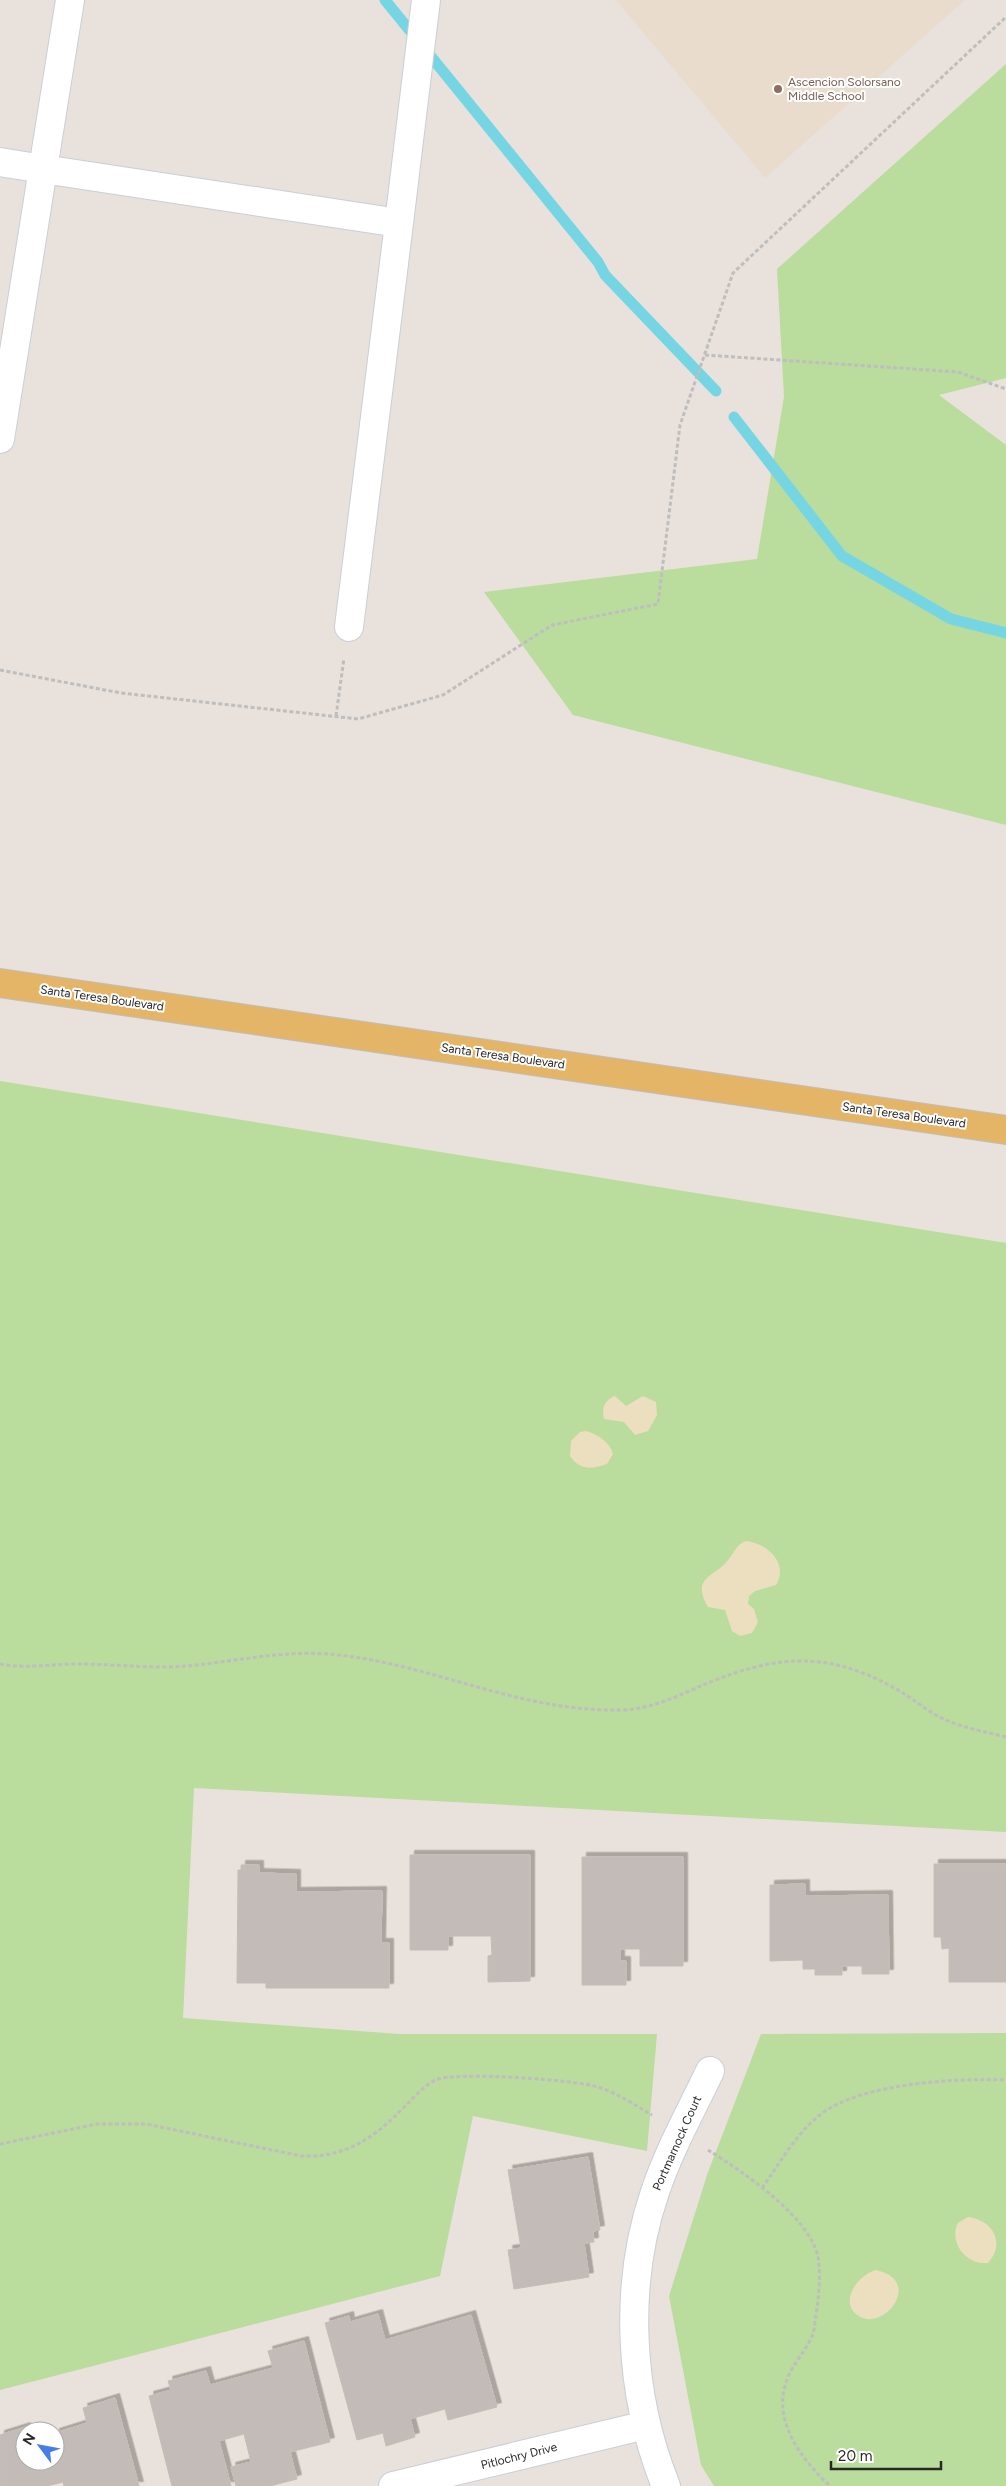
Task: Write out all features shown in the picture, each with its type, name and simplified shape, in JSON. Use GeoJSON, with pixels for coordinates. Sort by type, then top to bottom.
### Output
{"type":"FeatureCollection","features":[{"type":"Feature","properties":{"kind":"main road","name":"Santa Teresa Boulevard"},"geometry":{"type":"LineString","coordinates":[[0,983],[1006,1130]]}},
{"type":"Feature","properties":{"kind":"street"},"geometry":{"type":"LineString","coordinates":[[0,439],[70,0]]}},
{"type":"Feature","properties":{"kind":"street"},"geometry":{"type":"LineString","coordinates":[[349,628],[426,0]]}},
{"type":"Feature","properties":{"kind":"street"},"geometry":{"type":"LineString","coordinates":[[0,162],[399,223]]}},
{"type":"Feature","properties":{"kind":"street","name":"Portmarnock Court"},"geometry":{"type":"LineString","coordinates":[[666,2486],[656,2461],[646,2425],[636,2358],[635,2322],[640,2253],[654,2193],[710,2071]]}},
{"type":"Feature","properties":{"kind":"street","name":"Pitlochry Drive"},"geometry":{"type":"LineString","coordinates":[[393,2486],[646,2425]]}},
{"type":"Feature","properties":{"kind":"path"},"geometry":{"type":"LineString","coordinates":[[0,670],[121,693],[358,719],[444,695],[552,625],[658,604],[680,425],[733,273],[1006,17]]}},
{"type":"Feature","properties":{"kind":"path"},"geometry":{"type":"LineString","coordinates":[[705,355],[958,372],[1006,389]]}},
{"type":"Feature","properties":{"kind":"path"},"geometry":{"type":"LineString","coordinates":[[336,716],[349,628]]}},
{"type":"Feature","properties":{"kind":"path"},"geometry":{"type":"LineString","coordinates":[[0,1664],[37,1668],[73,1664],[184,1666],[267,1655],[336,1654],[416,1670],[525,1700],[577,1708],[620,1710],[647,1707],[672,1699],[731,1674],[759,1666],[790,1661],[821,1662],[887,1683],[946,1721],[1006,1737]]}},
{"type":"Feature","properties":{"kind":"path"},"geometry":{"type":"LineString","coordinates":[[0,2144],[97,2124],[146,2124],[301,2156],[320,2157],[336,2155],[370,2137],[386,2125],[426,2086],[436,2080],[459,2076],[582,2084],[598,2087],[636,2105],[725,2160],[762,2188],[808,2233],[818,2256],[820,2271],[814,2330],[808,2345],[788,2376],[782,2402],[788,2430],[797,2446],[830,2486]]}},
{"type":"Feature","properties":{"kind":"path"},"geometry":{"type":"LineString","coordinates":[[762,2188],[810,2124],[837,2104],[877,2092],[929,2082],[969,2079],[1006,2080]]}},
{"type":"Feature","properties":{"kind":"shaded area","name":"Ascencion Solorsano Middle School"},"geometry":{"type":"Polygon","coordinates":[[[616,0],[965,0],[765,178],[616,0]]]}},
{"type":"Feature","properties":{"kind":"green space"},"geometry":{"type":"Polygon","coordinates":[[[1006,64],[1006,378],[939,395],[1006,445],[1006,825],[573,715],[484,592],[757,559],[784,397],[777,269],[1006,64]]]}},
{"type":"Feature","properties":{"kind":"green space"},"geometry":{"type":"Polygon","coordinates":[[[0,1081],[1006,1243],[1006,1832],[194,1788],[183,2018],[399,2034],[657,2034],[647,2151],[473,2116],[440,2276],[0,2390],[0,1081]]]}},
{"type":"Feature","properties":{"kind":"green space"},"geometry":{"type":"Polygon","coordinates":[[[1006,2033],[1006,2486],[714,2486],[701,2465],[669,2296],[707,2175],[761,2034],[1006,2033]]]}},
{"type":"Feature","properties":{"kind":"sand"},"geometry":{"type":"Polygon","coordinates":[[[615,1396],[626,1406],[643,1396],[656,1402],[657,1415],[648,1431],[635,1435],[624,1422],[604,1419],[603,1411],[605,1405],[615,1396]]]}},
{"type":"Feature","properties":{"kind":"sand"},"geometry":{"type":"Polygon","coordinates":[[[586,1431],[599,1436],[609,1446],[613,1454],[607,1464],[587,1468],[578,1464],[570,1456],[571,1441],[580,1432],[586,1431]]]}},
{"type":"Feature","properties":{"kind":"sand"},"geometry":{"type":"Polygon","coordinates":[[[747,1541],[762,1546],[769,1551],[774,1556],[780,1570],[776,1585],[755,1591],[749,1596],[748,1604],[754,1609],[758,1622],[752,1633],[740,1636],[732,1631],[725,1610],[708,1607],[703,1597],[702,1589],[703,1583],[707,1578],[723,1566],[738,1546],[747,1541]]]}},
{"type":"Feature","properties":{"kind":"sand"},"geometry":{"type":"Polygon","coordinates":[[[968,2217],[984,2223],[994,2234],[996,2248],[988,2263],[980,2263],[973,2260],[961,2251],[958,2245],[956,2231],[958,2223],[968,2217]]]}},
{"type":"Feature","properties":{"kind":"sand"},"geometry":{"type":"Polygon","coordinates":[[[876,2270],[891,2276],[897,2285],[898,2295],[894,2304],[886,2313],[877,2318],[866,2319],[856,2314],[851,2308],[851,2295],[858,2282],[864,2276],[876,2270]]]}},
{"type":"Feature","properties":{"kind":"building"},"geometry":{"type":"Polygon","coordinates":[[[410,1855],[530,1855],[530,1981],[488,1982],[488,1956],[492,1955],[491,1936],[448,1936],[448,1950],[410,1950],[410,1855]]]}},
{"type":"Feature","properties":{"kind":"building"},"geometry":{"type":"Polygon","coordinates":[[[582,1857],[683,1857],[683,1966],[640,1966],[640,1949],[620,1949],[620,1961],[626,1961],[626,1985],[582,1985],[582,1857]]]}},
{"type":"Feature","properties":{"kind":"building"},"geometry":{"type":"Polygon","coordinates":[[[934,1864],[1006,1864],[1006,1982],[949,1982],[949,1948],[942,1949],[941,1937],[934,1937],[934,1864]]]}},
{"type":"Feature","properties":{"kind":"building"},"geometry":{"type":"Polygon","coordinates":[[[241,1865],[259,1865],[259,1873],[296,1874],[296,1892],[382,1891],[381,1943],[389,1943],[389,1988],[266,1988],[266,1983],[237,1983],[238,1870],[241,1870],[241,1865]]]}},
{"type":"Feature","properties":{"kind":"building"},"geometry":{"type":"Polygon","coordinates":[[[805,1884],[805,1896],[888,1895],[889,1974],[862,1974],[862,1966],[842,1966],[842,1975],[815,1975],[815,1969],[803,1969],[803,1960],[770,1961],[770,1885],[805,1884]]]}},
{"type":"Feature","properties":{"kind":"building"},"geometry":{"type":"Polygon","coordinates":[[[588,2157],[600,2230],[593,2231],[594,2242],[584,2243],[589,2277],[514,2289],[508,2250],[521,2248],[508,2170],[588,2157]]]}},
{"type":"Feature","properties":{"kind":"building"},"geometry":{"type":"Polygon","coordinates":[[[378,2314],[385,2340],[471,2315],[497,2407],[448,2420],[445,2409],[410,2419],[415,2437],[386,2446],[383,2433],[357,2440],[325,2323],[349,2316],[350,2322],[378,2314]]]}},
{"type":"Feature","properties":{"kind":"building"},"geometry":{"type":"Polygon","coordinates":[[[304,2341],[330,2442],[290,2452],[297,2479],[270,2486],[236,2486],[231,2467],[251,2462],[244,2434],[219,2441],[231,2486],[172,2486],[149,2396],[171,2390],[168,2381],[206,2371],[210,2385],[273,2368],[268,2351],[304,2341]]]}},
{"type":"Feature","properties":{"kind":"building"},"geometry":{"type":"Polygon","coordinates":[[[115,2398],[139,2486],[64,2486],[63,2482],[47,2486],[0,2486],[0,2435],[15,2430],[15,2471],[65,2471],[65,2430],[87,2423],[83,2408],[115,2398]]]}},
{"type":"Feature","properties":{"kind":"waterway"},"geometry":{"type":"LineString","coordinates":[[385,0],[598,262],[605,275],[716,391]]}},
{"type":"Feature","properties":{"kind":"waterway"},"geometry":{"type":"LineString","coordinates":[[734,417],[842,556],[951,619],[1006,633]]}},
{"type":"Feature","properties":{"kind":"place","name":"Ascencion Solorsano Middle School"},"geometry":{"type":"Point","coordinates":[778,89]}}]}
